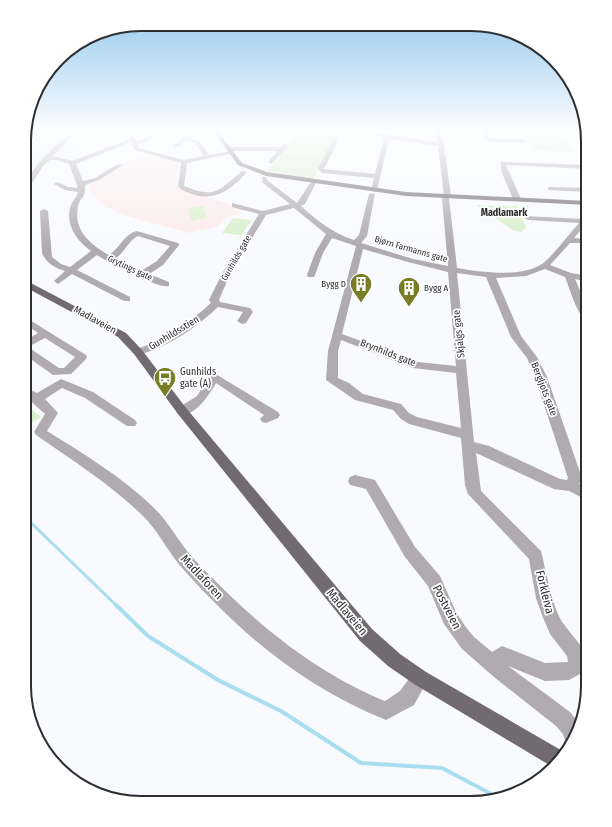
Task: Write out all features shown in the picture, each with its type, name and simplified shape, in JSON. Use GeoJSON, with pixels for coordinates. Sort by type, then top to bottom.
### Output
{"type":"FeatureCollection","features":[{"type":"Feature","properties":{"kind":"main road"},"geometry":{"type":"LineString","coordinates":[[254,170],[260,172],[374,192],[446,197],[581,203]]}},
{"type":"Feature","properties":{"kind":"main road","name":"Madlaveien"},"geometry":{"type":"LineString","coordinates":[[31,286],[122,335],[138,352],[182,411],[366,635],[394,660],[420,678],[555,757]]}},
{"type":"Feature","properties":{"kind":"street"},"geometry":{"type":"LineString","coordinates":[[31,182],[40,170]]}},
{"type":"Feature","properties":{"kind":"street"},"geometry":{"type":"LineString","coordinates":[[74,170],[81,187]]}},
{"type":"Feature","properties":{"kind":"street"},"geometry":{"type":"LineString","coordinates":[[57,184],[68,189],[81,187],[112,170]]}},
{"type":"Feature","properties":{"kind":"street"},"geometry":{"type":"LineString","coordinates":[[183,170],[180,185],[182,187],[213,196],[220,193],[244,172]]}},
{"type":"Feature","properties":{"kind":"street"},"geometry":{"type":"LineString","coordinates":[[321,170],[322,171],[377,176]]}},
{"type":"Feature","properties":{"kind":"street"},"geometry":{"type":"LineString","coordinates":[[378,170],[363,236],[358,244],[338,336],[333,351],[332,380],[345,386],[359,397],[397,407],[413,421],[469,440],[484,450],[552,482],[571,486],[581,492]]}},
{"type":"Feature","properties":{"kind":"street","name":"Skjalgs gate"},"geometry":{"type":"LineString","coordinates":[[442,170],[469,440]]}},
{"type":"Feature","properties":{"kind":"street"},"geometry":{"type":"LineString","coordinates":[[504,170],[517,199]]}},
{"type":"Feature","properties":{"kind":"street","name":"Bjørn Farmanns gate"},"geometry":{"type":"LineString","coordinates":[[264,178],[265,182],[330,234],[440,269],[453,271],[490,275],[531,274],[545,266],[581,225]]}},
{"type":"Feature","properties":{"kind":"street"},"geometry":{"type":"LineString","coordinates":[[235,205],[263,213],[296,206],[301,204],[314,181]]}},
{"type":"Feature","properties":{"kind":"street","name":"Grytings gate"},"geometry":{"type":"LineString","coordinates":[[81,187],[82,194],[73,207],[72,219],[78,235],[95,252],[166,284]]}},
{"type":"Feature","properties":{"kind":"street"},"geometry":{"type":"LineString","coordinates":[[550,189],[581,190]]}},
{"type":"Feature","properties":{"kind":"street"},"geometry":{"type":"LineString","coordinates":[[44,211],[46,253],[48,258],[58,266],[72,271],[127,298]]}},
{"type":"Feature","properties":{"kind":"street","name":"Gunhilds gate"},"geometry":{"type":"LineString","coordinates":[[216,304],[214,300],[223,280],[263,213]]}},
{"type":"Feature","properties":{"kind":"street","name":"Bjørn Farmanns gate"},"geometry":{"type":"LineString","coordinates":[[528,218],[581,219]]}},
{"type":"Feature","properties":{"kind":"street"},"geometry":{"type":"LineString","coordinates":[[109,259],[121,251],[128,239],[137,233],[175,245],[160,263],[143,274]]}},
{"type":"Feature","properties":{"kind":"street"},"geometry":{"type":"LineString","coordinates":[[311,275],[319,253],[330,234]]}},
{"type":"Feature","properties":{"kind":"street"},"geometry":{"type":"LineString","coordinates":[[567,240],[581,241]]}},
{"type":"Feature","properties":{"kind":"street","name":"Grytings gate"},"geometry":{"type":"LineString","coordinates":[[58,281],[95,252]]}},
{"type":"Feature","properties":{"kind":"street"},"geometry":{"type":"LineString","coordinates":[[545,266],[569,276],[581,278]]}},
{"type":"Feature","properties":{"kind":"street","name":"Bergljots gate"},"geometry":{"type":"LineString","coordinates":[[490,275],[516,337],[532,357],[540,377],[572,466],[575,478],[571,486]]}},
{"type":"Feature","properties":{"kind":"street"},"geometry":{"type":"LineString","coordinates":[[569,276],[581,305]]}},
{"type":"Feature","properties":{"kind":"street"},"geometry":{"type":"LineString","coordinates":[[216,304],[247,310],[248,312],[242,321]]}},
{"type":"Feature","properties":{"kind":"street","name":"Gunhildsstien"},"geometry":{"type":"LineString","coordinates":[[138,352],[159,343],[208,312],[216,304]]}},
{"type":"Feature","properties":{"kind":"street"},"geometry":{"type":"LineString","coordinates":[[31,324],[82,357],[67,371],[58,372],[31,354]]}},
{"type":"Feature","properties":{"kind":"street"},"geometry":{"type":"LineString","coordinates":[[31,341],[45,333]]}},
{"type":"Feature","properties":{"kind":"street","name":"Brynhilds gate"},"geometry":{"type":"LineString","coordinates":[[338,336],[417,365],[462,370]]}},
{"type":"Feature","properties":{"kind":"street"},"geometry":{"type":"LineString","coordinates":[[182,411],[201,400],[214,377],[274,415],[266,419]]}},
{"type":"Feature","properties":{"kind":"street"},"geometry":{"type":"LineString","coordinates":[[31,395],[61,383],[89,396],[131,423]]}},
{"type":"Feature","properties":{"kind":"street","name":"Madlaforen"},"geometry":{"type":"LineString","coordinates":[[31,395],[52,413],[40,432],[125,490],[150,513],[187,563],[241,619],[306,668],[364,703],[386,711],[406,698],[420,678]]}},
{"type":"Feature","properties":{"kind":"street","name":"Forkleiva"},"geometry":{"type":"LineString","coordinates":[[469,440],[472,485],[475,494],[536,556],[544,598],[550,615],[556,628],[575,652],[577,663],[574,668],[569,671],[546,672],[502,656],[492,663]]}},
{"type":"Feature","properties":{"kind":"street","name":"Postveien"},"geometry":{"type":"LineString","coordinates":[[355,481],[370,484],[410,552],[434,581],[441,600],[453,622],[468,642],[508,677],[563,718],[571,731]]}},
{"type":"Feature","properties":{"kind":"shaded area"},"geometry":{"type":"Polygon","coordinates":[[[31,170],[35,170],[31,175],[31,170]]]}},
{"type":"Feature","properties":{"kind":"shaded area"},"geometry":{"type":"Polygon","coordinates":[[[114,170],[178,170],[176,184],[181,189],[248,210],[226,218],[218,226],[189,233],[120,214],[103,205],[93,196],[89,184],[114,170]]]}},
{"type":"Feature","properties":{"kind":"green space"},"geometry":{"type":"Polygon","coordinates":[[[268,170],[319,170],[314,179],[267,171],[268,170]]]}},
{"type":"Feature","properties":{"kind":"green space"},"geometry":{"type":"Polygon","coordinates":[[[476,205],[517,206],[526,228],[522,230],[523,232],[514,231],[476,205]]]}},
{"type":"Feature","properties":{"kind":"green space"},"geometry":{"type":"Polygon","coordinates":[[[203,206],[207,218],[191,221],[188,208],[203,206]]]}},
{"type":"Feature","properties":{"kind":"green space"},"geometry":{"type":"Polygon","coordinates":[[[233,218],[252,220],[241,235],[222,233],[233,218]]]}},
{"type":"Feature","properties":{"kind":"green space"},"geometry":{"type":"Polygon","coordinates":[[[31,409],[41,417],[31,423],[31,409]]]}},
{"type":"Feature","properties":{"kind":"waterway"},"geometry":{"type":"LineString","coordinates":[[31,523],[117,606]]}},
{"type":"Feature","properties":{"kind":"waterway"},"geometry":{"type":"LineString","coordinates":[[116,605],[148,636],[218,680],[281,711],[361,763],[442,768],[491,794]]}},
{"type":"Feature","properties":{"kind":"place","name":"Bygg D"},"geometry":{"type":"Point","coordinates":[361,304]}},
{"type":"Feature","properties":{"kind":"place","name":"Bygg A"},"geometry":{"type":"Point","coordinates":[409,308]}},
{"type":"Feature","properties":{"kind":"place","name":"Gunhilds gate (A)"},"geometry":{"type":"Point","coordinates":[165,398]}},
{"type":"Feature","properties":{"kind":"district","name":"Madlamark"},"geometry":{"type":"Point","coordinates":[504,213]}}]}
